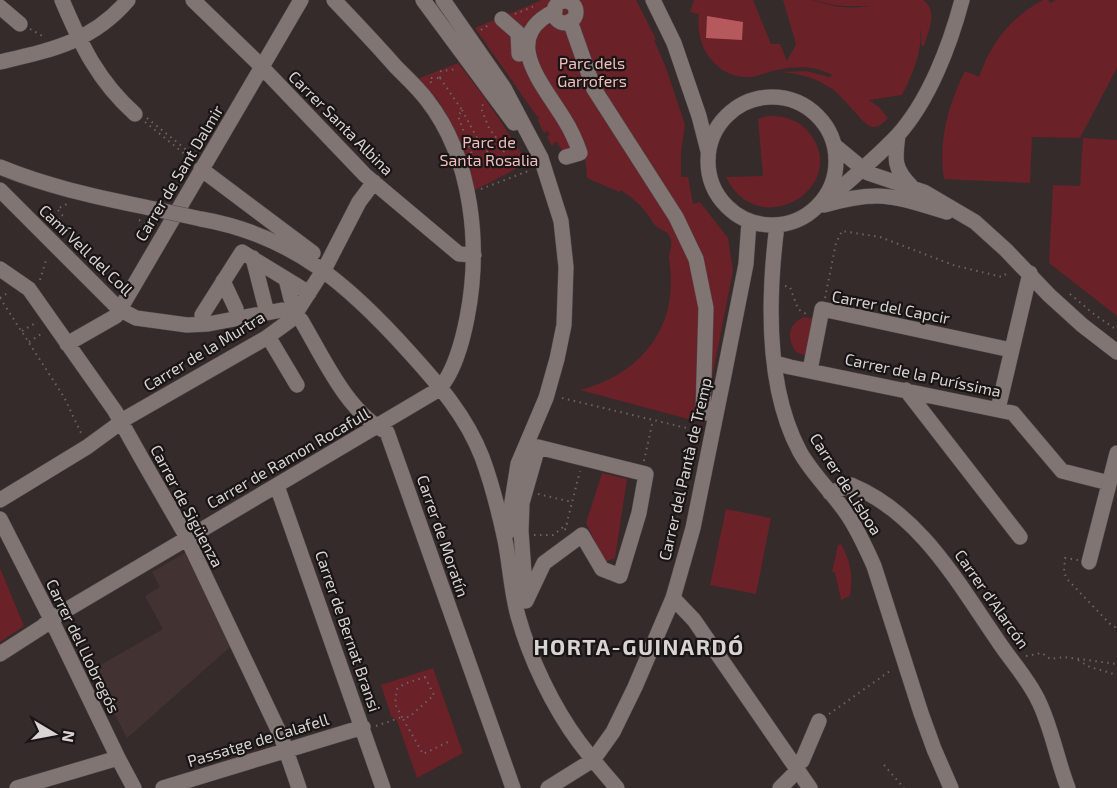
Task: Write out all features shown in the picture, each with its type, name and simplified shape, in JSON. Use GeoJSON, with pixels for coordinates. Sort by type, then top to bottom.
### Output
{"type":"FeatureCollection","features":[{"type":"Feature","properties":{"kind":"street"},"geometry":{"type":"LineString","coordinates":[[62,0],[81,43],[105,84],[141,116]]}},
{"type":"Feature","properties":{"kind":"street"},"geometry":{"type":"LineString","coordinates":[[0,62],[81,43],[118,12],[128,0]]}},
{"type":"Feature","properties":{"kind":"street","name":"Carrer Santa Albina"},"geometry":{"type":"LineString","coordinates":[[193,0],[374,182],[459,254],[474,255]]}},
{"type":"Feature","properties":{"kind":"street","name":"Carrer de Sant Dalmir"},"geometry":{"type":"LineString","coordinates":[[67,344],[116,316],[199,164],[262,69],[301,0]]}},
{"type":"Feature","properties":{"kind":"street"},"geometry":{"type":"LineString","coordinates":[[334,0],[428,100],[451,139],[468,194],[474,255],[472,291],[466,325],[448,379],[441,387]]}},
{"type":"Feature","properties":{"kind":"street"},"geometry":{"type":"LineString","coordinates":[[423,0],[536,164]]}},
{"type":"Feature","properties":{"kind":"street"},"geometry":{"type":"LineString","coordinates":[[442,0],[504,88],[561,222],[566,267],[564,325],[546,398],[518,464],[505,542]]}},
{"type":"Feature","properties":{"kind":"street"},"geometry":{"type":"LineString","coordinates":[[653,0],[674,43],[699,116],[708,151],[710,174],[716,192],[727,207],[749,222],[777,225],[801,218],[819,206],[898,135],[912,115],[944,55],[962,0]]}},
{"type":"Feature","properties":{"kind":"street"},"geometry":{"type":"LineString","coordinates":[[566,157],[580,153],[578,147],[567,124],[536,75],[528,51],[530,32],[540,20],[561,4],[570,2],[576,8],[574,17],[570,21],[594,88],[676,217],[696,260],[706,308],[703,412],[707,413]]}},
{"type":"Feature","properties":{"kind":"street"},"geometry":{"type":"LineString","coordinates":[[0,7],[20,24]]}},
{"type":"Feature","properties":{"kind":"street"},"geometry":{"type":"LineString","coordinates":[[502,19],[519,33],[519,57],[531,74],[536,75]]}},
{"type":"Feature","properties":{"kind":"street"},"geometry":{"type":"LineString","coordinates":[[708,151],[715,133],[727,115],[744,104],[773,97],[793,100],[810,109],[823,122],[834,146],[836,156],[834,178],[819,206]]}},
{"type":"Feature","properties":{"kind":"street"},"geometry":{"type":"LineString","coordinates":[[898,135],[895,158],[898,170],[914,188]]}},
{"type":"Feature","properties":{"kind":"street"},"geometry":{"type":"LineString","coordinates":[[834,146],[868,172],[924,192],[968,218],[1006,250],[1049,295],[1082,325],[1117,352]]}},
{"type":"Feature","properties":{"kind":"street"},"geometry":{"type":"LineString","coordinates":[[199,164],[315,254],[325,268],[375,313],[441,387],[459,411],[475,442],[494,497],[505,542],[518,616],[535,664],[566,723],[617,788]]}},
{"type":"Feature","properties":{"kind":"street"},"geometry":{"type":"LineString","coordinates":[[0,167],[38,182],[73,192],[243,228],[262,235],[325,268]]}},
{"type":"Feature","properties":{"kind":"street","name":"Carrer de la Murtra"},"geometry":{"type":"LineString","coordinates":[[0,500],[87,447],[121,423],[296,320],[354,212],[374,182]]}},
{"type":"Feature","properties":{"kind":"street","name":"Camí Vell del Coll"},"geometry":{"type":"LineString","coordinates":[[0,190],[119,309],[136,318],[187,325],[208,324],[282,310],[296,320]]}},
{"type":"Feature","properties":{"kind":"street"},"geometry":{"type":"LineString","coordinates":[[819,206],[852,197],[884,195],[902,198],[968,218]]}},
{"type":"Feature","properties":{"kind":"street","name":"Carrer del Pantà de Tremp"},"geometry":{"type":"LineString","coordinates":[[548,788],[593,760],[617,725],[673,598],[693,528],[723,380],[746,264],[749,222]]}},
{"type":"Feature","properties":{"kind":"street","name":"Carrer de Lisboa"},"geometry":{"type":"LineString","coordinates":[[777,225],[770,286],[771,329],[777,382],[784,414],[800,451],[813,473],[858,531],[874,566],[921,713],[951,788]]}},
{"type":"Feature","properties":{"kind":"street"},"geometry":{"type":"LineString","coordinates":[[202,315],[242,252],[309,293]]}},
{"type":"Feature","properties":{"kind":"street"},"geometry":{"type":"LineString","coordinates":[[253,258],[265,305]]}},
{"type":"Feature","properties":{"kind":"street","name":"Carrer de Sigüenza"},"geometry":{"type":"LineString","coordinates":[[0,269],[29,289],[121,423],[186,539],[286,750],[299,788]]}},
{"type":"Feature","properties":{"kind":"street"},"geometry":{"type":"LineString","coordinates":[[998,409],[1030,273]]}},
{"type":"Feature","properties":{"kind":"street"},"geometry":{"type":"LineString","coordinates":[[286,279],[291,299]]}},
{"type":"Feature","properties":{"kind":"street"},"geometry":{"type":"LineString","coordinates":[[223,281],[236,309]]}},
{"type":"Feature","properties":{"kind":"street","name":"Carrer del Capcir"},"geometry":{"type":"LineString","coordinates":[[810,370],[822,309],[1011,350]]}},
{"type":"Feature","properties":{"kind":"street","name":"Carrer de Moratín"},"geometry":{"type":"LineString","coordinates":[[296,320],[353,406],[376,427],[387,432],[513,788]]}},
{"type":"Feature","properties":{"kind":"street"},"geometry":{"type":"LineString","coordinates":[[272,343],[297,385]]}},
{"type":"Feature","properties":{"kind":"street","name":"Carrer de la Puríssima"},"geometry":{"type":"LineString","coordinates":[[776,363],[1013,413],[1062,471],[1109,483]]}},
{"type":"Feature","properties":{"kind":"street","name":"Carrer de Ramon Rocafull"},"geometry":{"type":"LineString","coordinates":[[0,654],[51,619],[441,387]]}},
{"type":"Feature","properties":{"kind":"street"},"geometry":{"type":"LineString","coordinates":[[906,390],[1020,537]]}},
{"type":"Feature","properties":{"kind":"street"},"geometry":{"type":"LineString","coordinates":[[538,447],[646,474],[639,513],[620,576],[602,569],[582,535],[560,551],[544,563],[526,601],[521,531],[522,502],[538,447]]}},
{"type":"Feature","properties":{"kind":"street"},"geometry":{"type":"LineString","coordinates":[[1089,562],[1117,453]]}},
{"type":"Feature","properties":{"kind":"street"},"geometry":{"type":"LineString","coordinates":[[494,497],[507,486],[513,466],[518,464]]}},
{"type":"Feature","properties":{"kind":"street","name":"Carrer d'Alarcón"},"geometry":{"type":"LineString","coordinates":[[830,492],[851,485],[865,490],[922,534],[1028,680],[1039,701],[1068,788]]}},
{"type":"Feature","properties":{"kind":"street","name":"Carrer de Bernat Bransi"},"geometry":{"type":"LineString","coordinates":[[277,486],[366,727],[383,788]]}},
{"type":"Feature","properties":{"kind":"street"},"geometry":{"type":"LineString","coordinates":[[494,497],[507,501],[514,490]]}},
{"type":"Feature","properties":{"kind":"street","name":"Carrer del Llobregós"},"geometry":{"type":"LineString","coordinates":[[0,519],[134,788]]}},
{"type":"Feature","properties":{"kind":"street"},"geometry":{"type":"LineString","coordinates":[[673,598],[694,620],[800,766],[810,788]]}},
{"type":"Feature","properties":{"kind":"street"},"geometry":{"type":"LineString","coordinates":[[780,788],[800,766],[819,721]]}},
{"type":"Feature","properties":{"kind":"street","name":"Passatge de Calafell"},"geometry":{"type":"LineString","coordinates":[[163,788],[366,727]]}},
{"type":"Feature","properties":{"kind":"street"},"geometry":{"type":"LineString","coordinates":[[17,788],[118,758]]}},
{"type":"Feature","properties":{"kind":"path"},"geometry":{"type":"LineString","coordinates":[[20,24],[47,39]]}},
{"type":"Feature","properties":{"kind":"path"},"geometry":{"type":"LineString","coordinates":[[466,69],[441,71],[440,78],[462,110],[482,147],[497,160],[505,150],[489,128],[481,108],[486,96]]}},
{"type":"Feature","properties":{"kind":"path"},"geometry":{"type":"LineString","coordinates":[[462,110],[458,116],[473,158]]}},
{"type":"Feature","properties":{"kind":"path"},"geometry":{"type":"LineString","coordinates":[[141,116],[199,164]]}},
{"type":"Feature","properties":{"kind":"path"},"geometry":{"type":"LineString","coordinates":[[141,116],[199,164]]}},
{"type":"Feature","properties":{"kind":"path"},"geometry":{"type":"LineString","coordinates":[[473,192],[536,164]]}},
{"type":"Feature","properties":{"kind":"path"},"geometry":{"type":"LineString","coordinates":[[48,225],[63,216],[57,208],[67,204]]}},
{"type":"Feature","properties":{"kind":"path"},"geometry":{"type":"LineString","coordinates":[[822,309],[836,243],[842,231],[880,237],[952,265],[983,273],[1002,277],[1007,273]]}},
{"type":"Feature","properties":{"kind":"path"},"geometry":{"type":"LineString","coordinates":[[41,279],[46,258]]}},
{"type":"Feature","properties":{"kind":"path"},"geometry":{"type":"LineString","coordinates":[[790,286],[795,303],[804,314]]}},
{"type":"Feature","properties":{"kind":"path"},"geometry":{"type":"LineString","coordinates":[[0,298],[64,397],[85,441]]}},
{"type":"Feature","properties":{"kind":"path"},"geometry":{"type":"LineString","coordinates":[[22,331],[42,319]]}},
{"type":"Feature","properties":{"kind":"path"},"geometry":{"type":"LineString","coordinates":[[29,342],[49,329]]}},
{"type":"Feature","properties":{"kind":"path"},"geometry":{"type":"LineString","coordinates":[[562,398],[703,432]]}},
{"type":"Feature","properties":{"kind":"path"},"geometry":{"type":"LineString","coordinates":[[642,473],[653,420]]}},
{"type":"Feature","properties":{"kind":"path"},"geometry":{"type":"LineString","coordinates":[[560,551],[580,471]]}},
{"type":"Feature","properties":{"kind":"path"},"geometry":{"type":"LineString","coordinates":[[536,493],[572,502]]}},
{"type":"Feature","properties":{"kind":"path"},"geometry":{"type":"LineString","coordinates":[[1089,562],[1065,558],[1064,572],[1077,590],[1111,626],[1117,628]]}},
{"type":"Feature","properties":{"kind":"path"},"geometry":{"type":"LineString","coordinates":[[1012,659],[1042,653],[1050,658],[1064,657],[1117,664]]}},
{"type":"Feature","properties":{"kind":"path"},"geometry":{"type":"LineString","coordinates":[[1078,659],[1090,667],[1117,675]]}},
{"type":"Feature","properties":{"kind":"path"},"geometry":{"type":"LineString","coordinates":[[819,721],[890,671]]}},
{"type":"Feature","properties":{"kind":"path"},"geometry":{"type":"LineString","coordinates":[[366,727],[402,717],[409,717],[434,695],[425,677],[404,684],[397,689],[395,704],[402,717],[423,754],[450,741]]}},
{"type":"Feature","properties":{"kind":"path"},"geometry":{"type":"LineString","coordinates":[[884,765],[904,788]]}},
{"type":"Feature","properties":{"kind":"shaded area"},"geometry":{"type":"Polygon","coordinates":[[[707,16],[743,22],[742,40],[706,38],[707,16]]]}},
{"type":"Feature","properties":{"kind":"shaded area"},"geometry":{"type":"Polygon","coordinates":[[[185,553],[230,647],[127,738],[92,670],[163,629],[145,596],[160,587],[152,572],[185,553]]]}},
{"type":"Feature","properties":{"kind":"green space","name":"Parc dels Garrofers"},"geometry":{"type":"Polygon","coordinates":[[[542,0],[636,0],[656,39],[654,40],[685,125],[681,152],[681,177],[688,177],[693,204],[700,202],[728,238],[733,271],[703,423],[580,390],[622,372],[639,359],[652,343],[669,305],[671,243],[667,233],[658,228],[628,195],[621,190],[619,192],[587,178],[581,146],[564,153],[556,141],[552,146],[547,137],[550,134],[547,131],[544,133],[538,121],[539,117],[475,28],[542,0]]]}},
{"type":"Feature","properties":{"kind":"green space"},"geometry":{"type":"Polygon","coordinates":[[[694,0],[753,0],[771,44],[780,44],[787,61],[796,44],[783,0],[811,0],[848,7],[894,6],[908,11],[916,19],[920,31],[920,44],[913,72],[902,95],[869,100],[888,118],[879,126],[872,127],[826,85],[807,77],[779,72],[806,71],[830,77],[832,75],[825,72],[795,67],[750,77],[738,76],[718,66],[704,48],[698,26],[699,14],[690,12],[694,0]]]}},
{"type":"Feature","properties":{"kind":"green space"},"geometry":{"type":"Polygon","coordinates":[[[812,0],[923,0],[930,10],[930,28],[924,46],[921,45],[921,30],[916,20],[908,13],[885,7],[841,6],[812,0]]]}},
{"type":"Feature","properties":{"kind":"green space"},"geometry":{"type":"Polygon","coordinates":[[[1043,0],[1048,0],[1050,3],[1056,0],[1117,0],[1117,68],[1080,138],[1032,137],[1030,183],[944,179],[942,151],[946,124],[949,110],[965,71],[979,77],[1003,32],[1021,14],[1043,0]]]}},
{"type":"Feature","properties":{"kind":"green space","name":"Parc de Santa Rosalia"},"geometry":{"type":"Polygon","coordinates":[[[458,63],[485,98],[528,163],[475,190],[457,134],[438,100],[417,79],[458,63]]]}},
{"type":"Feature","properties":{"kind":"green space"},"geometry":{"type":"Polygon","coordinates":[[[780,116],[797,122],[811,135],[820,155],[818,174],[809,189],[795,201],[777,207],[758,206],[740,196],[726,177],[763,176],[758,119],[780,116]]]}},
{"type":"Feature","properties":{"kind":"green space"},"geometry":{"type":"Polygon","coordinates":[[[1083,138],[1117,140],[1117,316],[1049,263],[1053,185],[1080,186],[1083,138]]]}},
{"type":"Feature","properties":{"kind":"green space"},"geometry":{"type":"Polygon","coordinates":[[[804,317],[815,319],[808,357],[796,352],[790,337],[792,327],[804,317]]]}},
{"type":"Feature","properties":{"kind":"green space"},"geometry":{"type":"Polygon","coordinates":[[[602,473],[627,479],[615,558],[605,562],[586,523],[602,473]]]}},
{"type":"Feature","properties":{"kind":"green space"},"geometry":{"type":"Polygon","coordinates":[[[726,509],[771,518],[756,594],[710,585],[726,509]]]}},
{"type":"Feature","properties":{"kind":"green space"},"geometry":{"type":"Polygon","coordinates":[[[841,544],[849,563],[851,582],[850,596],[841,600],[835,572],[832,572],[838,545],[841,544]]]}},
{"type":"Feature","properties":{"kind":"green space"},"geometry":{"type":"Polygon","coordinates":[[[0,568],[24,626],[0,642],[0,568]]]}},
{"type":"Feature","properties":{"kind":"green space"},"geometry":{"type":"Polygon","coordinates":[[[433,668],[463,753],[417,778],[397,721],[391,716],[381,685],[433,668]]]}},
{"type":"Feature","properties":{"kind":"district","name":"HORTA-GUINARDÓ"},"geometry":{"type":"Point","coordinates":[639,647]}}]}
